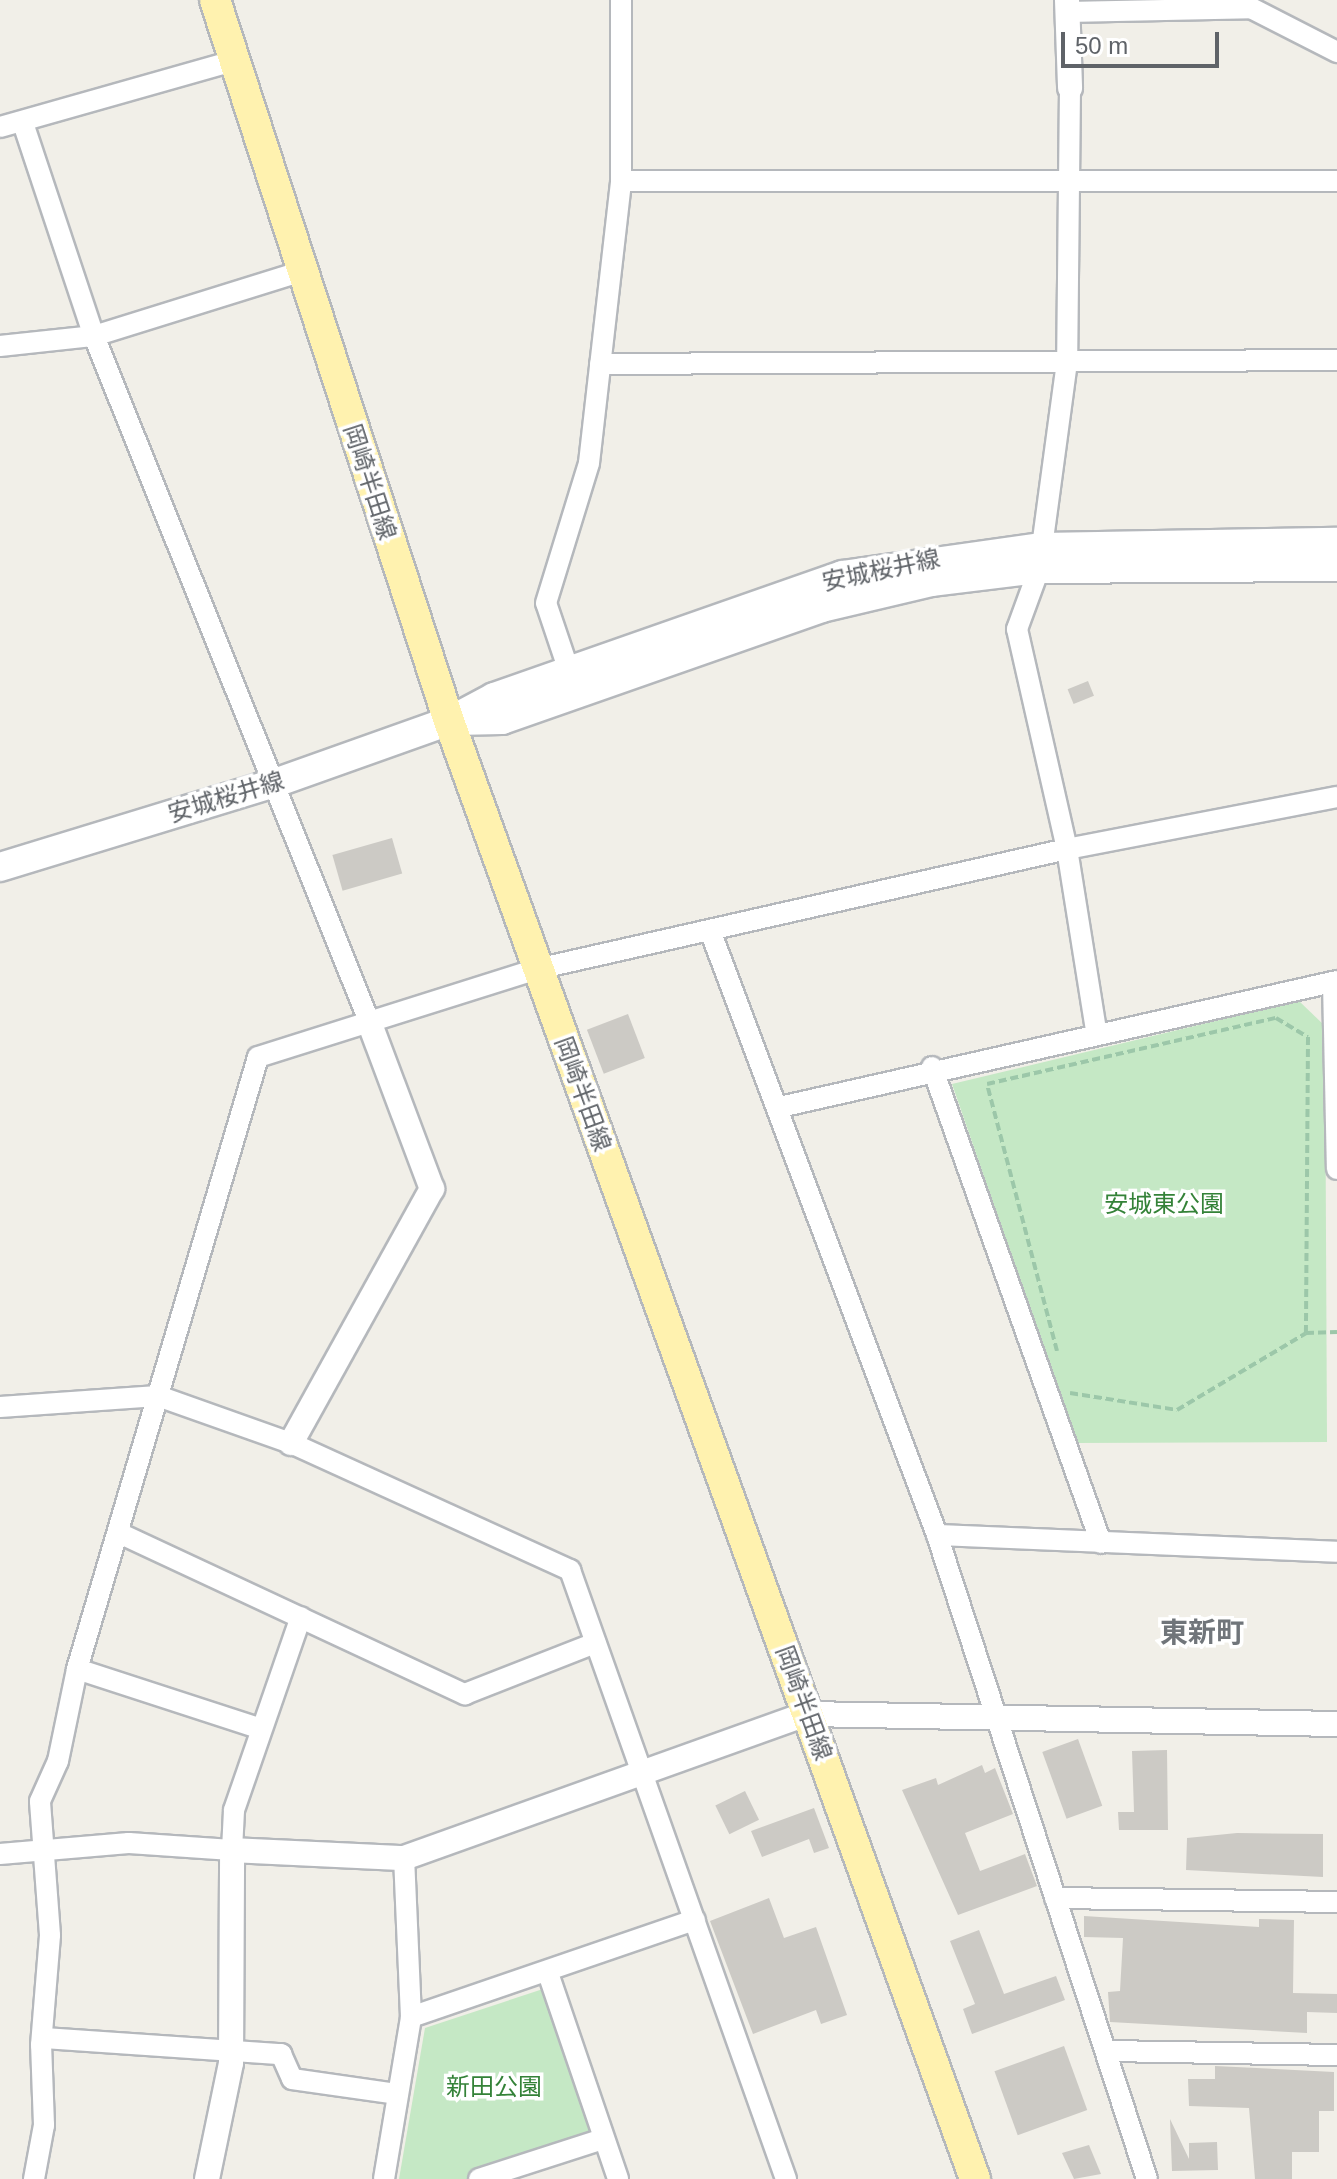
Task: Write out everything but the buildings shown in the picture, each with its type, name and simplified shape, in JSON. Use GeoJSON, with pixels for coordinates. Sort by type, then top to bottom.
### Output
{"type":"FeatureCollection","features":[{"type":"Feature","properties":{"kind":"main road","name":"岡崎半田線"},"geometry":{"type":"LineString","coordinates":[[215,0],[300,272],[449,721],[975,2179]]}},
{"type":"Feature","properties":{"kind":"main road","name":"安城桜井線"},"geometry":{"type":"LineString","coordinates":[[0,867],[275,783],[449,721],[502,720],[573,683],[822,608],[1040,558],[1337,542]]}},
{"type":"Feature","properties":{"kind":"main road","name":"安城桜井線"},"geometry":{"type":"LineString","coordinates":[[1040,558],[1337,567]]}},
{"type":"Feature","properties":{"kind":"street"},"geometry":{"type":"LineString","coordinates":[[573,683],[546,603],[589,463],[621,181],[621,0]]}},
{"type":"Feature","properties":{"kind":"street"},"geometry":{"type":"LineString","coordinates":[[1096,1031],[1067,849],[1017,629],[1040,558],[1067,362],[1066,182],[1070,88],[1067,6],[1251,8],[1337,52]]}},
{"type":"Feature","properties":{"kind":"street"},"geometry":{"type":"LineString","coordinates":[[0,127],[23,123],[233,61]]}},
{"type":"Feature","properties":{"kind":"street"},"geometry":{"type":"LineString","coordinates":[[23,123],[94,336],[275,783],[432,1189],[291,1443]]}},
{"type":"Feature","properties":{"kind":"street"},"geometry":{"type":"LineString","coordinates":[[621,181],[1337,181]]}},
{"type":"Feature","properties":{"kind":"street"},"geometry":{"type":"LineString","coordinates":[[0,346],[94,336],[300,272]]}},
{"type":"Feature","properties":{"kind":"street"},"geometry":{"type":"LineString","coordinates":[[600,364],[1337,360]]}},
{"type":"Feature","properties":{"kind":"street"},"geometry":{"type":"LineString","coordinates":[[34,2179],[44,2125],[44,2038],[50,1935],[41,1853],[40,1801],[58,1761],[77,1669],[258,1057],[537,969],[711,933],[1067,849],[1337,797]]}},
{"type":"Feature","properties":{"kind":"street"},"geometry":{"type":"LineString","coordinates":[[711,933],[780,1107],[937,1535],[1108,2051],[1147,2179]]}},
{"type":"Feature","properties":{"kind":"street"},"geometry":{"type":"LineString","coordinates":[[780,1107],[932,1067],[1335,982],[1337,1169]]}},
{"type":"Feature","properties":{"kind":"street"},"geometry":{"type":"LineString","coordinates":[[932,1067],[1101,1543]]}},
{"type":"Feature","properties":{"kind":"street"},"geometry":{"type":"LineString","coordinates":[[0,1407],[158,1396],[291,1443],[570,1570],[786,2179]]}},
{"type":"Feature","properties":{"kind":"street"},"geometry":{"type":"LineString","coordinates":[[119,1533],[465,1694],[595,1643]]}},
{"type":"Feature","properties":{"kind":"street"},"geometry":{"type":"LineString","coordinates":[[937,1535],[1337,1552]]}},
{"type":"Feature","properties":{"kind":"street"},"geometry":{"type":"LineString","coordinates":[[207,2179],[231,2047],[234,1810],[301,1617]]}},
{"type":"Feature","properties":{"kind":"street"},"geometry":{"type":"LineString","coordinates":[[77,1669],[262,1729]]}},
{"type":"Feature","properties":{"kind":"street"},"geometry":{"type":"LineString","coordinates":[[0,1854],[41,1853],[129,1843],[404,1858],[504,1827],[641,1770],[807,1714],[998,1714],[1337,1724]]}},
{"type":"Feature","properties":{"kind":"street"},"geometry":{"type":"LineString","coordinates":[[384,2179],[411,2017],[404,1858]]}},
{"type":"Feature","properties":{"kind":"street"},"geometry":{"type":"LineString","coordinates":[[1055,1898],[1337,1902]]}},
{"type":"Feature","properties":{"kind":"street"},"geometry":{"type":"LineString","coordinates":[[411,2017],[549,1976],[695,1920]]}},
{"type":"Feature","properties":{"kind":"street"},"geometry":{"type":"LineString","coordinates":[[549,1976],[618,2179]]}},
{"type":"Feature","properties":{"kind":"street"},"geometry":{"type":"LineString","coordinates":[[44,2038],[231,2047],[281,2054],[292,2079],[320,2087],[332,2082],[398,2094]]}},
{"type":"Feature","properties":{"kind":"street"},"geometry":{"type":"LineString","coordinates":[[1108,2051],[1337,2055]]}},
{"type":"Feature","properties":{"kind":"street"},"geometry":{"type":"LineString","coordinates":[[479,2179],[603,2139]]}},
{"type":"Feature","properties":{"kind":"path"},"geometry":{"type":"LineString","coordinates":[[1059,1361],[987,1084],[1276,1018],[1308,1037],[1306,1333]]}},
{"type":"Feature","properties":{"kind":"path"},"geometry":{"type":"LineString","coordinates":[[1046,1395],[1067,1392],[1177,1410],[1306,1333],[1337,1332]]}},
{"type":"Feature","properties":{"kind":"path"},"geometry":{"type":"LineString","coordinates":[[1063,1377],[1067,1392]]}},
{"type":"Feature","properties":{"kind":"green space","name":"安城東公園"},"geometry":{"type":"Polygon","coordinates":[[[1299,1001],[1325,1026],[1327,1442],[1076,1443],[952,1084],[1299,1001]]]}},
{"type":"Feature","properties":{"kind":"green space","name":"新田公園"},"geometry":{"type":"Polygon","coordinates":[[[543,1989],[595,2136],[467,2179],[399,2179],[425,2028],[543,1989]]]}},
{"type":"Feature","properties":{"kind":"district","name":"東新町"},"geometry":{"type":"Point","coordinates":[1202,1633]}}]}
